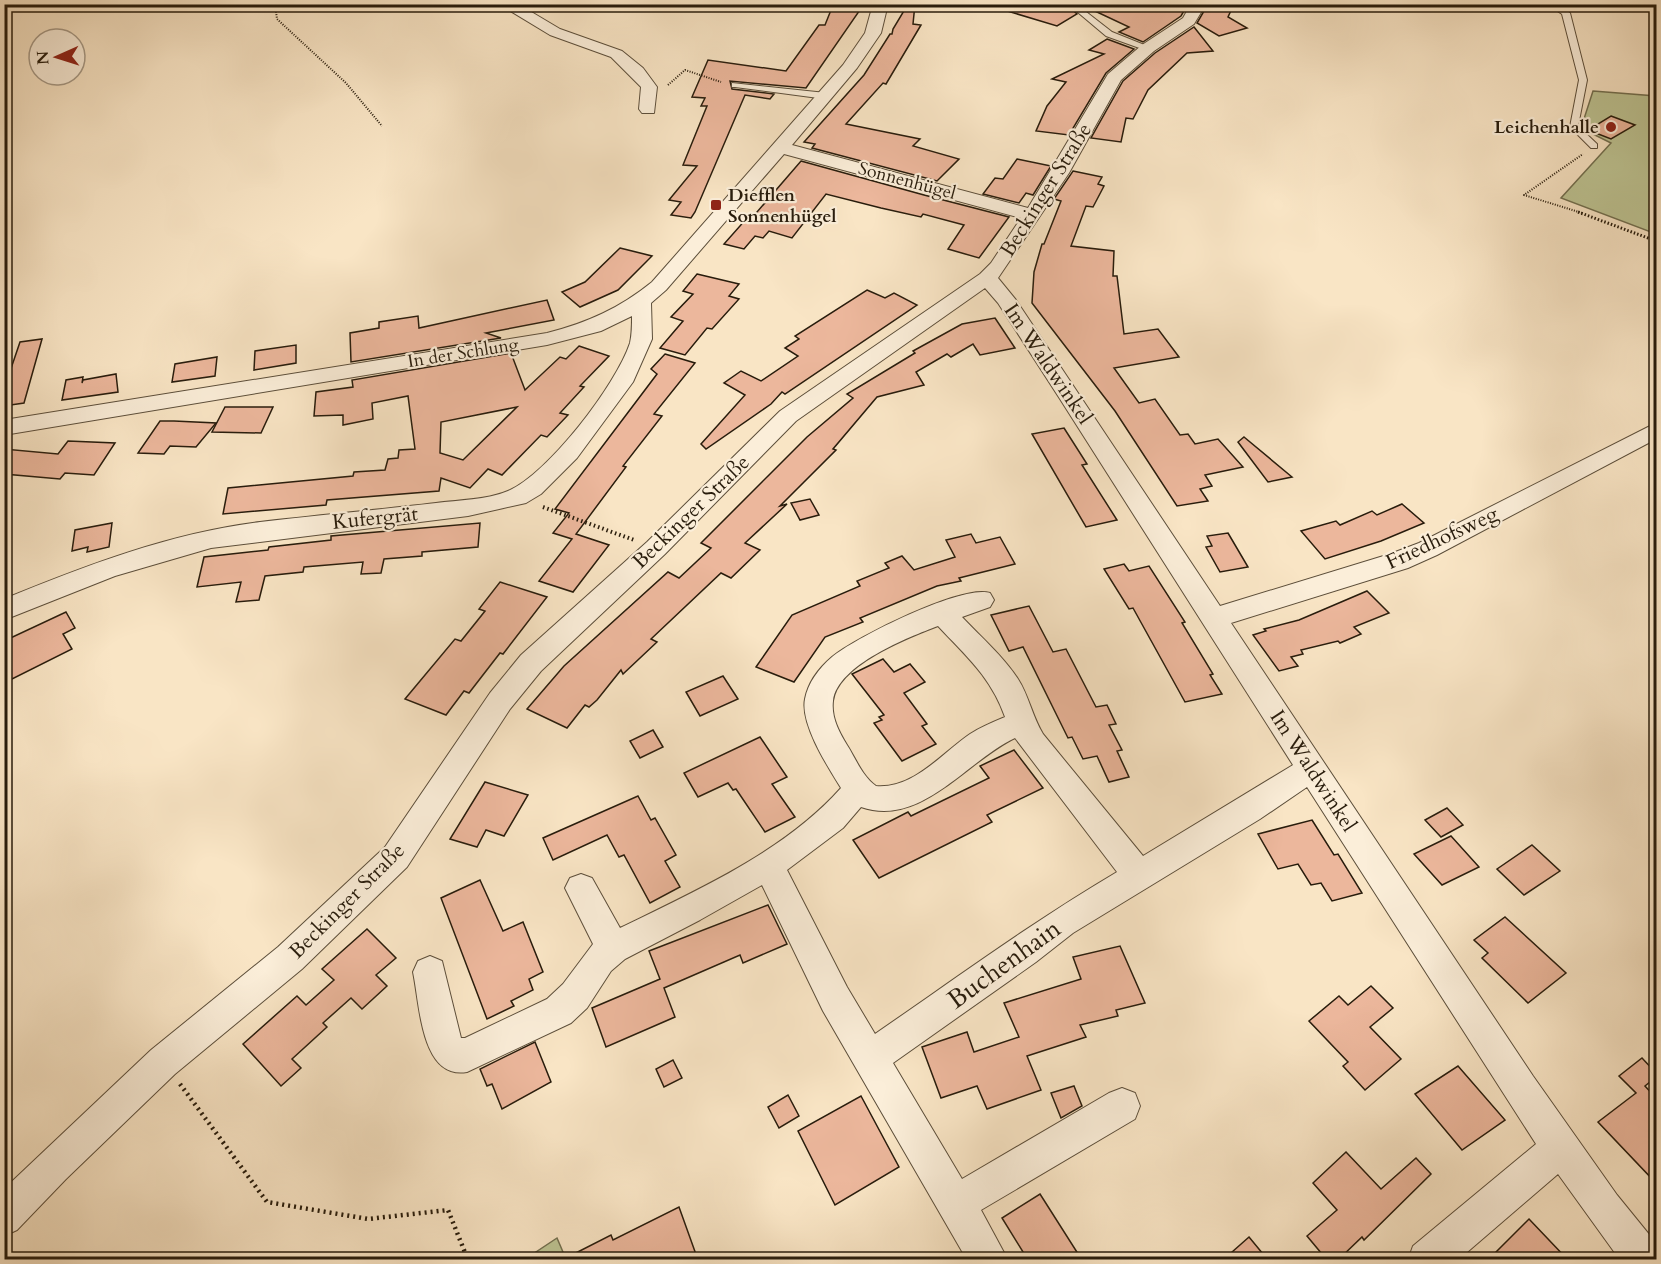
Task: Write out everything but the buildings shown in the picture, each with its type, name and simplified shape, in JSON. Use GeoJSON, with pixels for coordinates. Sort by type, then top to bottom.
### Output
{"type":"FeatureCollection","features":[{"type":"Feature","properties":{"kind":"street"},"geometry":{"type":"LineString","coordinates":[[506,4],[555,32],[602,46],[623,57],[649,87],[649,103]]}},
{"type":"Feature","properties":{"kind":"street","name":"In der Schlung"},"geometry":{"type":"LineString","coordinates":[[4,428],[547,339],[602,325],[623,316],[659,286],[826,96],[873,33],[881,4]]}},
{"type":"Feature","properties":{"kind":"street","name":"Beckinger Straße"},"geometry":{"type":"LineString","coordinates":[[4,1217],[53,1166],[163,1062],[331,922],[396,857],[500,701],[531,663],[566,628],[656,548],[788,416],[819,392],[987,278],[1004,260],[1033,215],[1072,153],[1108,86],[1125,66],[1189,21],[1199,4]]}},
{"type":"Feature","properties":{"kind":"street","name":"Sonnenhügel"},"geometry":{"type":"LineString","coordinates":[[780,147],[1033,215]]}},
{"type":"Feature","properties":{"kind":"street","name":"Im Waldwinkel"},"geometry":{"type":"LineString","coordinates":[[987,278],[1006,300],[1215,618],[1520,1089],[1645,1260]]}},
{"type":"Feature","properties":{"kind":"street","name":"Kufergrät"},"geometry":{"type":"LineString","coordinates":[[4,610],[47,592],[130,563],[210,539],[330,522],[448,510],[517,497],[538,485],[560,464],[585,434],[630,367],[640,345],[642,333],[640,303]]}},
{"type":"Feature","properties":{"kind":"street","name":"Friedhofsweg"},"geometry":{"type":"LineString","coordinates":[[1215,618],[1409,557],[1656,430]]}},
{"type":"Feature","properties":{"kind":"street"},"geometry":{"type":"LineString","coordinates":[[981,600],[942,612],[900,630],[857,653],[826,681],[819,697],[819,714],[826,732],[858,789],[880,800],[894,798],[925,784],[976,746],[1020,723]]}},
{"type":"Feature","properties":{"kind":"street"},"geometry":{"type":"LineString","coordinates":[[942,612],[999,674],[1009,689],[1020,723],[1140,876]]}},
{"type":"Feature","properties":{"kind":"street","name":"Buchenhain"},"geometry":{"type":"LineString","coordinates":[[871,1057],[1024,951],[1061,922],[1140,876],[1311,769]]}},
{"type":"Feature","properties":{"kind":"street"},"geometry":{"type":"LineString","coordinates":[[430,972],[446,1048],[455,1057],[467,1055],[559,1011],[575,996],[599,960],[613,948],[689,910],[768,865],[832,819],[846,806],[858,789]]}},
{"type":"Feature","properties":{"kind":"street"},"geometry":{"type":"LineString","coordinates":[[768,865],[836,999],[989,1260]]}},
{"type":"Feature","properties":{"kind":"street"},"geometry":{"type":"LineString","coordinates":[[581,888],[613,948]]}},
{"type":"Feature","properties":{"kind":"street"},"geometry":{"type":"LineString","coordinates":[[957,1203],[1122,1106]]}},
{"type":"Feature","properties":{"kind":"street"},"geometry":{"type":"LineString","coordinates":[[1427,1260],[1561,1147]]}},
{"type":"Feature","properties":{"kind":"lane"},"geometry":{"type":"LineString","coordinates":[[1071,4],[1109,34],[1148,48]]}},
{"type":"Feature","properties":{"kind":"lane"},"geometry":{"type":"LineString","coordinates":[[1550,4],[1566,13],[1583,80],[1574,127],[1594,146]]}},
{"type":"Feature","properties":{"kind":"lane"},"geometry":{"type":"LineString","coordinates":[[735,85],[826,96]]}},
{"type":"Feature","properties":{"kind":"path"},"geometry":{"type":"LineString","coordinates":[[289,4],[276,12],[277,20],[305,48],[345,80],[366,102],[382,126]]}},
{"type":"Feature","properties":{"kind":"path"},"geometry":{"type":"LineString","coordinates":[[649,103],[685,70],[735,85]]}},
{"type":"Feature","properties":{"kind":"path"},"geometry":{"type":"LineString","coordinates":[[1594,146],[1524,195],[1557,204],[1656,241]]}},
{"type":"Feature","properties":{"kind":"path"},"geometry":{"type":"LineString","coordinates":[[517,497],[656,548]]}},
{"type":"Feature","properties":{"kind":"path"},"geometry":{"type":"LineString","coordinates":[[163,1062],[267,1202],[368,1220],[448,1210],[468,1260]]}},
{"type":"Feature","properties":{"kind":"green space"},"geometry":{"type":"Polygon","coordinates":[[[1593,91],[1656,96],[1656,234],[1561,198],[1611,143],[1581,128],[1593,91]]]}},
{"type":"Feature","properties":{"kind":"green space"},"geometry":{"type":"Polygon","coordinates":[[[557,1238],[566,1259],[524,1260],[557,1238]]]}},
{"type":"Feature","properties":{"kind":"place","name":"Leichenhalle"},"geometry":{"type":"Point","coordinates":[1611,127]}},
{"type":"Feature","properties":{"kind":"place","name":"Diefflen Sonnenhügel"},"geometry":{"type":"Point","coordinates":[716,205]}}]}
